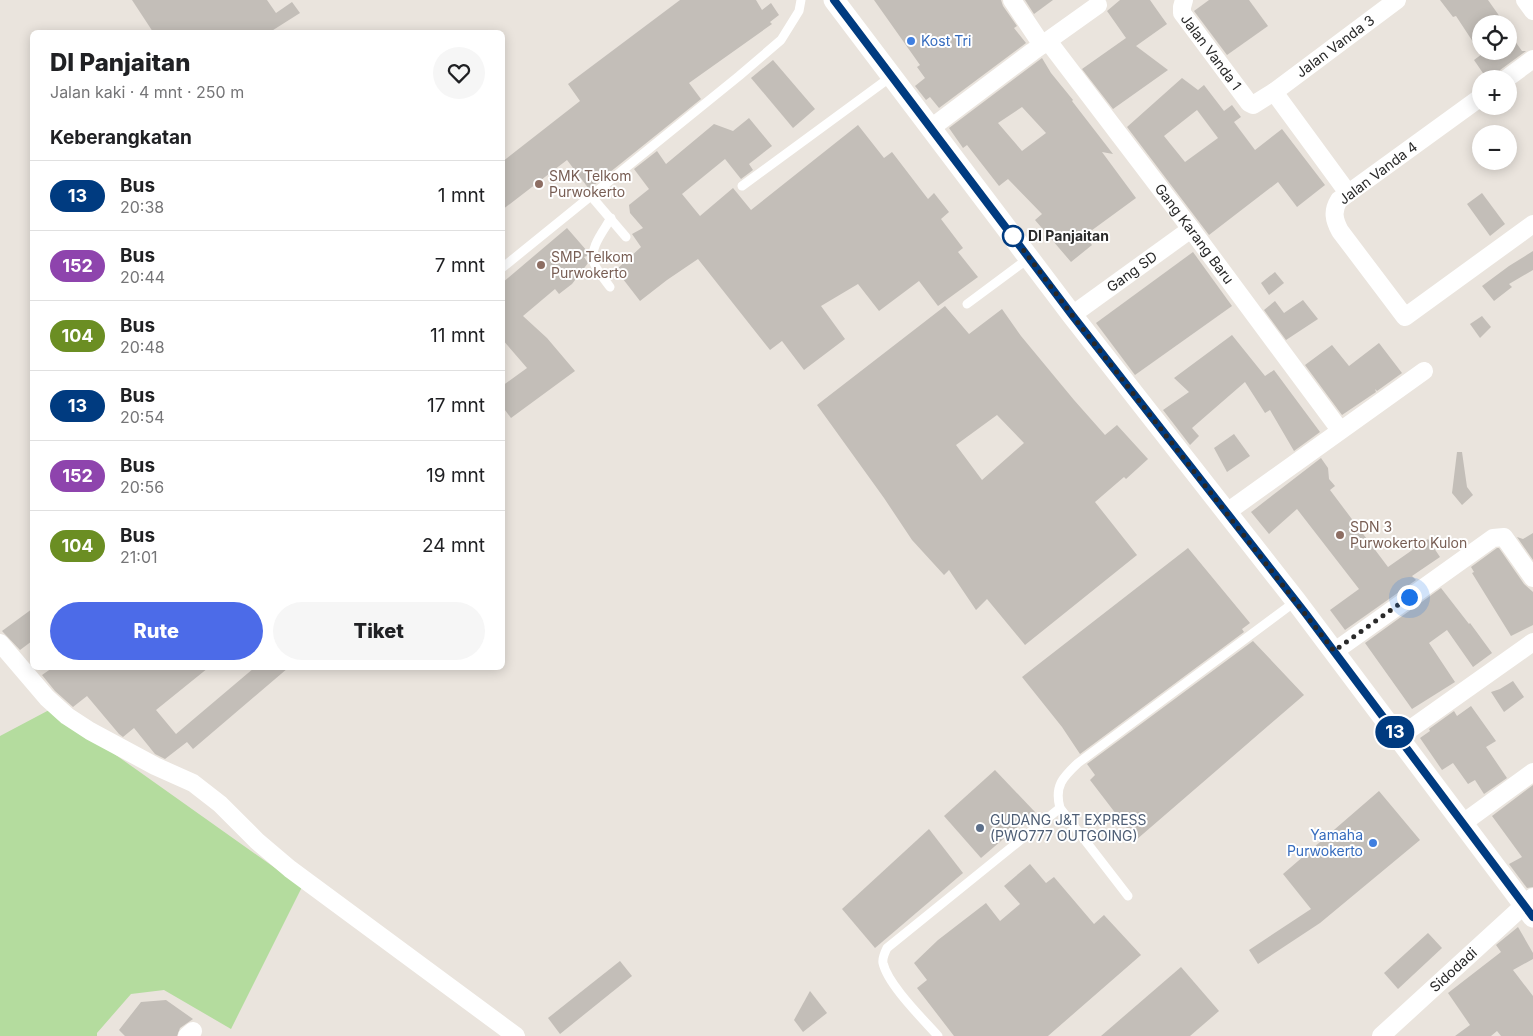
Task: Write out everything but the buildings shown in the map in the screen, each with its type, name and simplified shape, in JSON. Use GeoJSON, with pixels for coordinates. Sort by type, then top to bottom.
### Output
{"type":"FeatureCollection","features":[{"type":"Feature","properties":{"kind":"street"},"geometry":{"type":"LineString","coordinates":[[834,0],[1072,315],[1296,601],[1463,823],[1530,906]]}},
{"type":"Feature","properties":{"kind":"street"},"geometry":{"type":"LineString","coordinates":[[1012,0],[1045,43]]}},
{"type":"Feature","properties":{"kind":"street","name":"Jalan Vanda 1"},"geometry":{"type":"LineString","coordinates":[[1184,0],[1182,13],[1249,103]]}},
{"type":"Feature","properties":{"kind":"street","name":"Jalan Vanda 3"},"geometry":{"type":"LineString","coordinates":[[1249,103],[1256,105],[1397,0]]}},
{"type":"Feature","properties":{"kind":"street"},"geometry":{"type":"LineString","coordinates":[[1525,0],[1533,11]]}},
{"type":"Feature","properties":{"kind":"street"},"geometry":{"type":"LineString","coordinates":[[931,128],[1098,5]]}},
{"type":"Feature","properties":{"kind":"street","name":"Gang Karang Baru"},"geometry":{"type":"LineString","coordinates":[[1045,43],[1191,229],[1340,430]]}},
{"type":"Feature","properties":{"kind":"street"},"geometry":{"type":"LineString","coordinates":[[1517,71],[1533,59]]}},
{"type":"Feature","properties":{"kind":"street"},"geometry":{"type":"LineString","coordinates":[[1274,92],[1348,193]]}},
{"type":"Feature","properties":{"kind":"street","name":"Jalan Vanda 4"},"geometry":{"type":"LineString","coordinates":[[1472,103],[1348,193],[1335,206],[1334,214],[1340,231],[1405,317],[1533,224]]}},
{"type":"Feature","properties":{"kind":"street","name":"Gang SD"},"geometry":{"type":"LineString","coordinates":[[1072,315],[1191,229]]}},
{"type":"Feature","properties":{"kind":"street"},"geometry":{"type":"LineString","coordinates":[[1227,512],[1424,371]]}},
{"type":"Feature","properties":{"kind":"street"},"geometry":{"type":"LineString","coordinates":[[1334,651],[1493,538],[1504,537],[1533,578]]}},
{"type":"Feature","properties":{"kind":"street"},"geometry":{"type":"LineString","coordinates":[[1399,737],[1533,642]]}},
{"type":"Feature","properties":{"kind":"street"},"geometry":{"type":"LineString","coordinates":[[0,643],[47,698],[66,716],[123,749],[192,783],[220,804],[257,841],[290,869],[516,1036]]}},
{"type":"Feature","properties":{"kind":"street"},"geometry":{"type":"LineString","coordinates":[[1463,823],[1533,772]]}},
{"type":"Feature","properties":{"kind":"street","name":"Sidodadi"},"geometry":{"type":"LineString","coordinates":[[1381,1036],[1530,906]]}},
{"type":"Feature","properties":{"kind":"lane"},"geometry":{"type":"LineString","coordinates":[[505,266],[781,40],[799,11],[801,0]]}},
{"type":"Feature","properties":{"kind":"lane"},"geometry":{"type":"LineString","coordinates":[[742,186],[892,76]]}},
{"type":"Feature","properties":{"kind":"lane"},"geometry":{"type":"LineString","coordinates":[[591,196],[626,237]]}},
{"type":"Feature","properties":{"kind":"lane"},"geometry":{"type":"LineString","coordinates":[[610,287],[592,257],[594,248],[611,218]]}},
{"type":"Feature","properties":{"kind":"lane"},"geometry":{"type":"LineString","coordinates":[[967,304],[1029,258]]}},
{"type":"Feature","properties":{"kind":"lane"},"geometry":{"type":"LineString","coordinates":[[1128,896],[1060,808],[1057,797],[1058,787],[1065,775],[1078,763],[1296,601]]}},
{"type":"Feature","properties":{"kind":"lane"},"geometry":{"type":"LineString","coordinates":[[938,1036],[898,989],[887,972],[883,961],[887,948],[1060,808]]}},
{"type":"Feature","properties":{"kind":"green space"},"geometry":{"type":"Polygon","coordinates":[[[51,709],[302,887],[231,1029],[164,990],[131,994],[97,1033],[97,1036],[0,1036],[0,736],[51,709]]]}},
{"type":"Feature","properties":{"kind":"bus line","name":"13"},"geometry":{"type":"LineString","coordinates":[[834,0],[1072,315],[1306,614],[1533,917]]}},
{"type":"Feature","properties":{"kind":"place","name":"Kost Tri"},"geometry":{"type":"Point","coordinates":[911,41]}},
{"type":"Feature","properties":{"kind":"place","name":"SMK Telkom Purwokerto"},"geometry":{"type":"Point","coordinates":[539,184]}},
{"type":"Feature","properties":{"kind":"place","name":"DI Panjaitan"},"geometry":{"type":"Point","coordinates":[1013,236]}},
{"type":"Feature","properties":{"kind":"place","name":"SMP Telkom Purwokerto"},"geometry":{"type":"Point","coordinates":[541,265]}},
{"type":"Feature","properties":{"kind":"place","name":"SDN 3 Purwokerto Kulon"},"geometry":{"type":"Point","coordinates":[1340,535]}},
{"type":"Feature","properties":{"kind":"place","name":"GUDANG J&T EXPRESS (PWO777 OUTGOING)"},"geometry":{"type":"Point","coordinates":[980,828]}},
{"type":"Feature","properties":{"kind":"place","name":"Yamaha Purwokerto"},"geometry":{"type":"Point","coordinates":[1373,843]}},
{"type":"Feature","properties":{"kind":"route"},"geometry":{"type":"LineString","coordinates":[[1013,236],[1072,315],[1334,651],[1409,597]]}}]}
